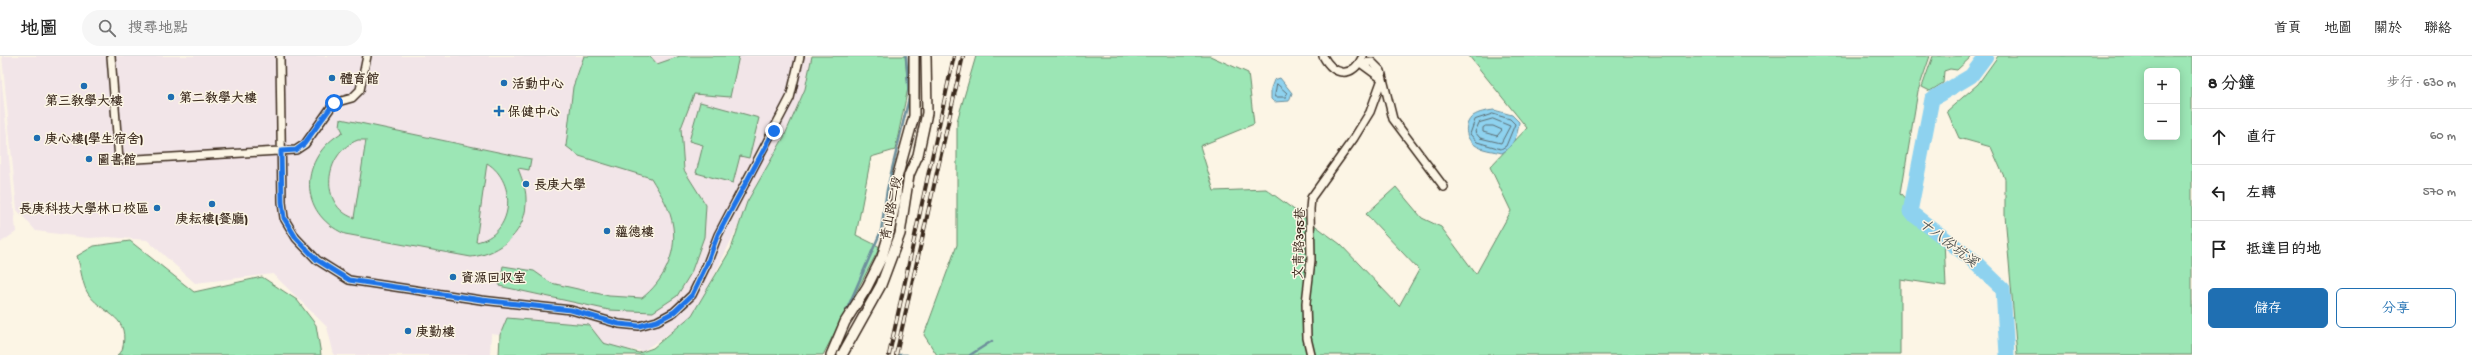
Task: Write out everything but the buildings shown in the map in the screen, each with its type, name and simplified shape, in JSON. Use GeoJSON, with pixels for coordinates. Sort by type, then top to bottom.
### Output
{"type":"FeatureCollection","features":[{"type":"Feature","properties":{"kind":"street"},"geometry":{"type":"LineString","coordinates":[[111,56],[119,160],[296,150],[304,144],[334,103],[352,98],[360,90],[367,56]]}},
{"type":"Feature","properties":{"kind":"street"},"geometry":{"type":"LineString","coordinates":[[280,56],[282,202],[284,218],[296,238],[317,260],[349,280],[482,300],[571,310],[619,324],[639,326],[657,321],[674,312],[692,295],[707,264],[718,234],[790,98],[800,56]]}},
{"type":"Feature","properties":{"kind":"street","name":"青山路二段"},"geometry":{"type":"LineString","coordinates":[[831,355],[845,322],[882,257],[888,237],[896,200],[897,178],[914,116],[914,56]]}},
{"type":"Feature","properties":{"kind":"street","name":"青山路二段"},"geometry":{"type":"LineString","coordinates":[[842,355],[881,285],[900,234],[909,175],[918,154],[927,113],[926,56]]}},
{"type":"Feature","properties":{"kind":"street"},"geometry":{"type":"LineString","coordinates":[[1323,56],[1330,68],[1341,72],[1350,71],[1361,59],[1372,62],[1381,71],[1393,119],[1444,187]]}},
{"type":"Feature","properties":{"kind":"street","name":"文青路395巷"},"geometry":{"type":"LineString","coordinates":[[1311,355],[1307,338],[1306,303],[1311,260],[1311,198],[1354,138],[1370,112],[1382,79]]}},
{"type":"Feature","properties":{"kind":"shaded area"},"geometry":{"type":"Polygon","coordinates":[[[2,56],[814,56],[803,102],[748,205],[695,316],[643,351],[491,334],[490,355],[334,355],[327,327],[273,274],[195,283],[147,240],[108,237],[88,238],[36,231],[17,210],[2,56]]]}},
{"type":"Feature","properties":{"kind":"shaded area"},"geometry":{"type":"Polygon","coordinates":[[[0,62],[16,232],[0,243],[0,62]]]}},
{"type":"Feature","properties":{"kind":"green space"},"geometry":{"type":"Polygon","coordinates":[[[584,56],[650,56],[657,64],[680,56],[739,56],[730,97],[694,94],[681,128],[684,170],[706,205],[704,237],[691,273],[677,296],[653,312],[609,310],[499,286],[503,266],[534,271],[551,283],[609,296],[642,298],[656,284],[667,267],[673,247],[674,237],[672,220],[665,201],[651,178],[579,156],[566,146],[573,87],[584,56]]]}},
{"type":"Feature","properties":{"kind":"green space"},"geometry":{"type":"Polygon","coordinates":[[[812,56],[905,56],[908,88],[895,150],[871,157],[856,235],[880,247],[823,355],[499,355],[500,335],[507,318],[589,325],[603,343],[639,353],[653,348],[692,315],[731,249],[747,202],[784,137],[805,89],[812,56]]]}},
{"type":"Feature","properties":{"kind":"green space"},"geometry":{"type":"Polygon","coordinates":[[[976,56],[1210,56],[1248,73],[1254,124],[1200,146],[1214,191],[1266,189],[1340,244],[1399,306],[1419,270],[1366,214],[1396,187],[1422,218],[1441,227],[1476,274],[1511,211],[1490,167],[1527,128],[1469,56],[1930,56],[1918,91],[1901,193],[1944,240],[1946,286],[1900,279],[1900,355],[937,355],[924,335],[957,245],[957,121],[976,56]]]}},
{"type":"Feature","properties":{"kind":"green space"},"geometry":{"type":"Polygon","coordinates":[[[1933,56],[1972,56],[1957,70],[1950,69],[1944,71],[1943,83],[1930,91],[1922,87],[1933,56]]]}},
{"type":"Feature","properties":{"kind":"green space"},"geometry":{"type":"Polygon","coordinates":[[[1998,56],[2192,56],[2192,355],[2017,355],[2005,215],[2005,179],[1991,147],[1959,138],[1947,111],[1978,84],[1998,56]]]}},
{"type":"Feature","properties":{"kind":"green space"},"geometry":{"type":"Polygon","coordinates":[[[700,102],[759,118],[749,158],[740,156],[733,183],[696,173],[703,145],[689,141],[700,102]]]}},
{"type":"Feature","properties":{"kind":"green space"},"geometry":{"type":"Polygon","coordinates":[[[341,119],[531,159],[529,170],[518,168],[526,194],[525,210],[522,221],[510,239],[502,246],[482,255],[471,257],[345,234],[329,225],[318,213],[312,199],[310,184],[312,170],[318,156],[328,143],[343,132],[340,126],[341,119]],[[358,140],[346,147],[338,156],[332,167],[330,179],[331,191],[335,203],[343,212],[354,218],[366,140],[358,140]],[[487,163],[476,242],[489,237],[498,229],[504,219],[507,207],[507,194],[504,182],[497,172],[487,163]]]}},
{"type":"Feature","properties":{"kind":"green space"},"geometry":{"type":"Polygon","coordinates":[[[130,241],[194,292],[262,277],[297,300],[316,325],[321,355],[117,355],[122,351],[124,339],[123,330],[120,323],[89,295],[85,287],[77,256],[94,246],[130,241]]]}},
{"type":"Feature","properties":{"kind":"water"},"geometry":{"type":"Polygon","coordinates":[[[1280,78],[1292,93],[1289,101],[1274,102],[1271,99],[1271,88],[1274,80],[1280,78]]]}},
{"type":"Feature","properties":{"kind":"water"},"geometry":{"type":"Polygon","coordinates":[[[1494,110],[1512,115],[1519,122],[1512,144],[1502,153],[1478,147],[1469,139],[1466,131],[1468,123],[1473,116],[1485,111],[1494,110]]]}},
{"type":"Feature","properties":{"kind":"waterway"},"geometry":{"type":"LineString","coordinates":[[844,316],[881,231],[887,190],[909,98],[906,56]]}},
{"type":"Feature","properties":{"kind":"waterway","name":"十八份坑溪"},"geometry":{"type":"LineString","coordinates":[[1986,56],[1971,76],[1932,99],[1910,212],[1973,260],[2003,289],[2007,355]]}},
{"type":"Feature","properties":{"kind":"waterway"},"geometry":{"type":"LineString","coordinates":[[970,355],[992,341]]}},
{"type":"Feature","properties":{"kind":"waterway"},"geometry":{"type":"LineString","coordinates":[[899,355],[907,355]]}},
{"type":"Feature","properties":{"kind":"railway"},"geometry":{"type":"LineString","coordinates":[[889,355],[954,56]]}},
{"type":"Feature","properties":{"kind":"railway"},"geometry":{"type":"LineString","coordinates":[[896,355],[963,56]]}},
{"type":"Feature","properties":{"kind":"place","name":"體育館"},"geometry":{"type":"Point","coordinates":[332,78]}},
{"type":"Feature","properties":{"kind":"place","name":"活動中心"},"geometry":{"type":"Point","coordinates":[504,83]}},
{"type":"Feature","properties":{"kind":"place","name":"第三教學大樓"},"geometry":{"type":"Point","coordinates":[84,86]}},
{"type":"Feature","properties":{"kind":"place","name":"第二教學大樓"},"geometry":{"type":"Point","coordinates":[171,97]}},
{"type":"Feature","properties":{"kind":"place","name":"保健中心"},"geometry":{"type":"Point","coordinates":[499,111]}},
{"type":"Feature","properties":{"kind":"place","name":"庚心樓(學生宿舍)"},"geometry":{"type":"Point","coordinates":[37,138]}},
{"type":"Feature","properties":{"kind":"place","name":"圖書館"},"geometry":{"type":"Point","coordinates":[89,159]}},
{"type":"Feature","properties":{"kind":"place","name":"長庚大學"},"geometry":{"type":"Point","coordinates":[526,184]}},
{"type":"Feature","properties":{"kind":"place","name":"庚耘樓(餐廳)"},"geometry":{"type":"Point","coordinates":[212,204]}},
{"type":"Feature","properties":{"kind":"place","name":"長庚科技大學林口校區"},"geometry":{"type":"Point","coordinates":[157,208]}},
{"type":"Feature","properties":{"kind":"place","name":"蘊德樓"},"geometry":{"type":"Point","coordinates":[607,231]}},
{"type":"Feature","properties":{"kind":"place","name":"資源回収室"},"geometry":{"type":"Point","coordinates":[453,277]}},
{"type":"Feature","properties":{"kind":"place","name":"庚勤樓"},"geometry":{"type":"Point","coordinates":[408,331]}},
{"type":"Feature","properties":{"kind":"route"},"geometry":{"type":"LineString","coordinates":[[334,103],[304,144],[296,150],[281,151],[282,202],[284,218],[296,238],[317,260],[349,280],[482,300],[571,310],[619,324],[639,326],[657,321],[674,312],[692,295],[707,264],[718,234],[774,131]]}}]}
